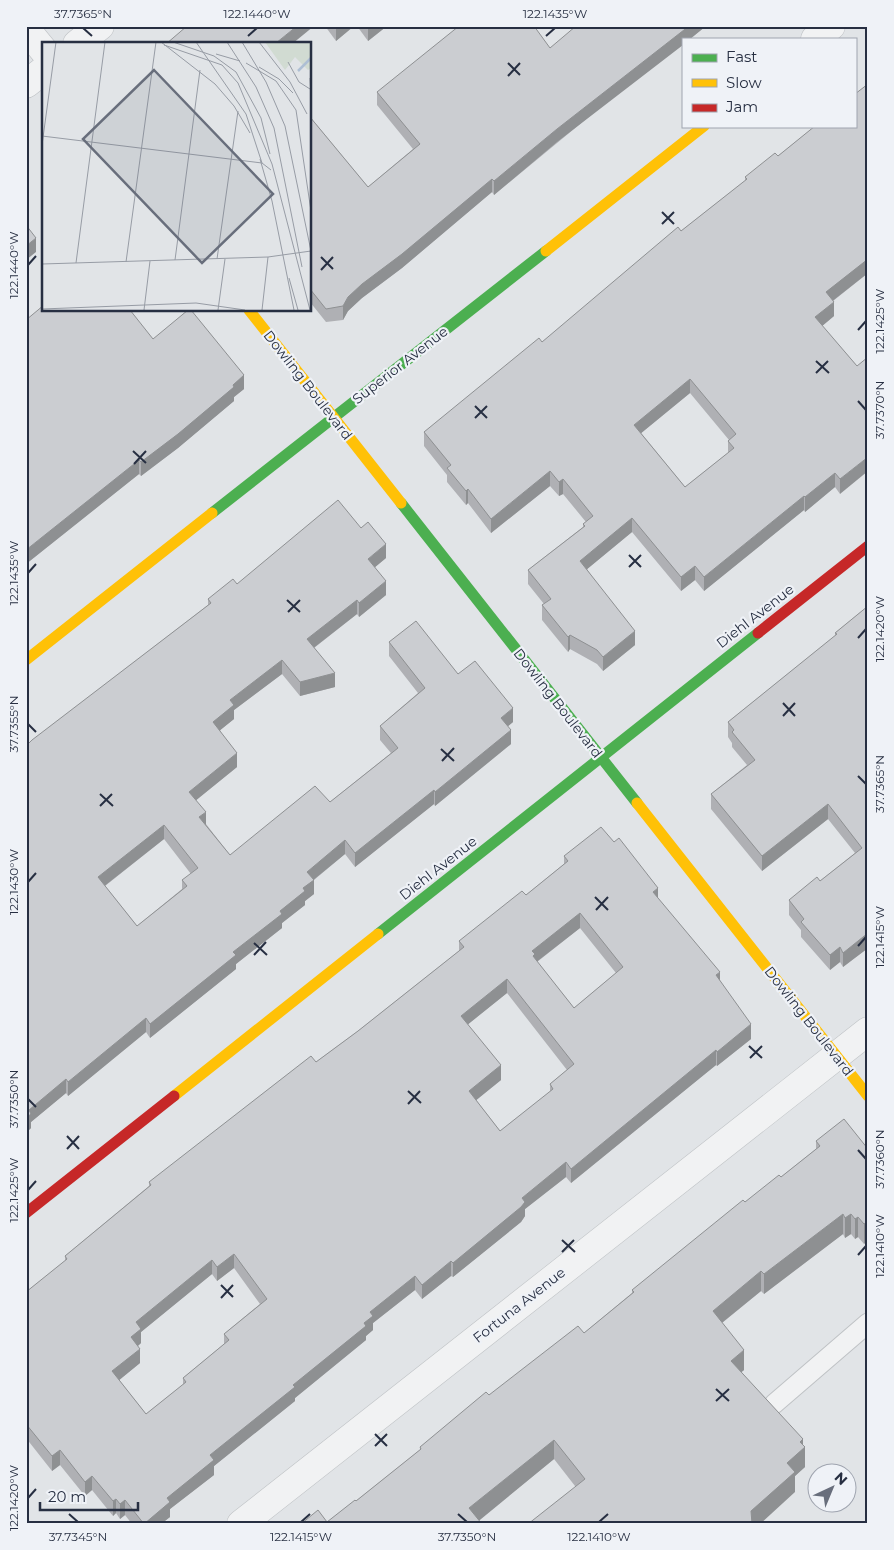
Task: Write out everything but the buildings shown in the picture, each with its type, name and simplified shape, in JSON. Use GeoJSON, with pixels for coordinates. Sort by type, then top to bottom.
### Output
{"type":"FeatureCollection","features":[{"type":"Feature","properties":{"kind":"street"},"geometry":{"type":"LineString","coordinates":[[80,42],[100,26]]}},
{"type":"Feature","properties":{"kind":"street"},"geometry":{"type":"LineString","coordinates":[[816,38],[831,26]]}},
{"type":"Feature","properties":{"kind":"street"},"geometry":{"type":"LineString","coordinates":[[26,29],[42,49]]}},
{"type":"Feature","properties":{"kind":"street"},"geometry":{"type":"LineString","coordinates":[[26,84],[42,72]]}},
{"type":"Feature","properties":{"kind":"street","name":"Superior Avenue"},"geometry":{"type":"LineString","coordinates":[[26,660],[701,128]]}},
{"type":"Feature","properties":{"kind":"street","name":"Dowling Boulevard"},"geometry":{"type":"LineString","coordinates":[[250,311],[868,1096]]}},
{"type":"Feature","properties":{"kind":"street","name":"Diehl Avenue"},"geometry":{"type":"LineString","coordinates":[[26,1213],[868,546]]}},
{"type":"Feature","properties":{"kind":"street","name":"Fortuna Avenue"},"geometry":{"type":"LineString","coordinates":[[241,1524],[868,1031]]}},
{"type":"Feature","properties":{"kind":"lane"},"geometry":{"type":"LineString","coordinates":[[774,1404],[868,1323]]}},
{"type":"Feature","properties":{"kind":"traffic: fast"},"geometry":{"type":"LineString","coordinates":[[212,513],[546,251]]}},
{"type":"Feature","properties":{"kind":"traffic: fast"},"geometry":{"type":"LineString","coordinates":[[401,503],[637,803]]}},
{"type":"Feature","properties":{"kind":"traffic: fast"},"geometry":{"type":"LineString","coordinates":[[378,934],[758,633]]}},
{"type":"Feature","properties":{"kind":"traffic: slow"},"geometry":{"type":"LineString","coordinates":[[546,251],[701,128]]}},
{"type":"Feature","properties":{"kind":"traffic: slow"},"geometry":{"type":"LineString","coordinates":[[250,311],[401,503]]}},
{"type":"Feature","properties":{"kind":"traffic: slow"},"geometry":{"type":"LineString","coordinates":[[26,660],[212,513]]}},
{"type":"Feature","properties":{"kind":"traffic: slow"},"geometry":{"type":"LineString","coordinates":[[637,803],[868,1096]]}},
{"type":"Feature","properties":{"kind":"traffic: slow"},"geometry":{"type":"LineString","coordinates":[[174,1096],[378,934]]}},
{"type":"Feature","properties":{"kind":"traffic: jam"},"geometry":{"type":"LineString","coordinates":[[758,633],[868,546]]}},
{"type":"Feature","properties":{"kind":"traffic: jam"},"geometry":{"type":"LineString","coordinates":[[26,1213],[174,1096]]}}]}
